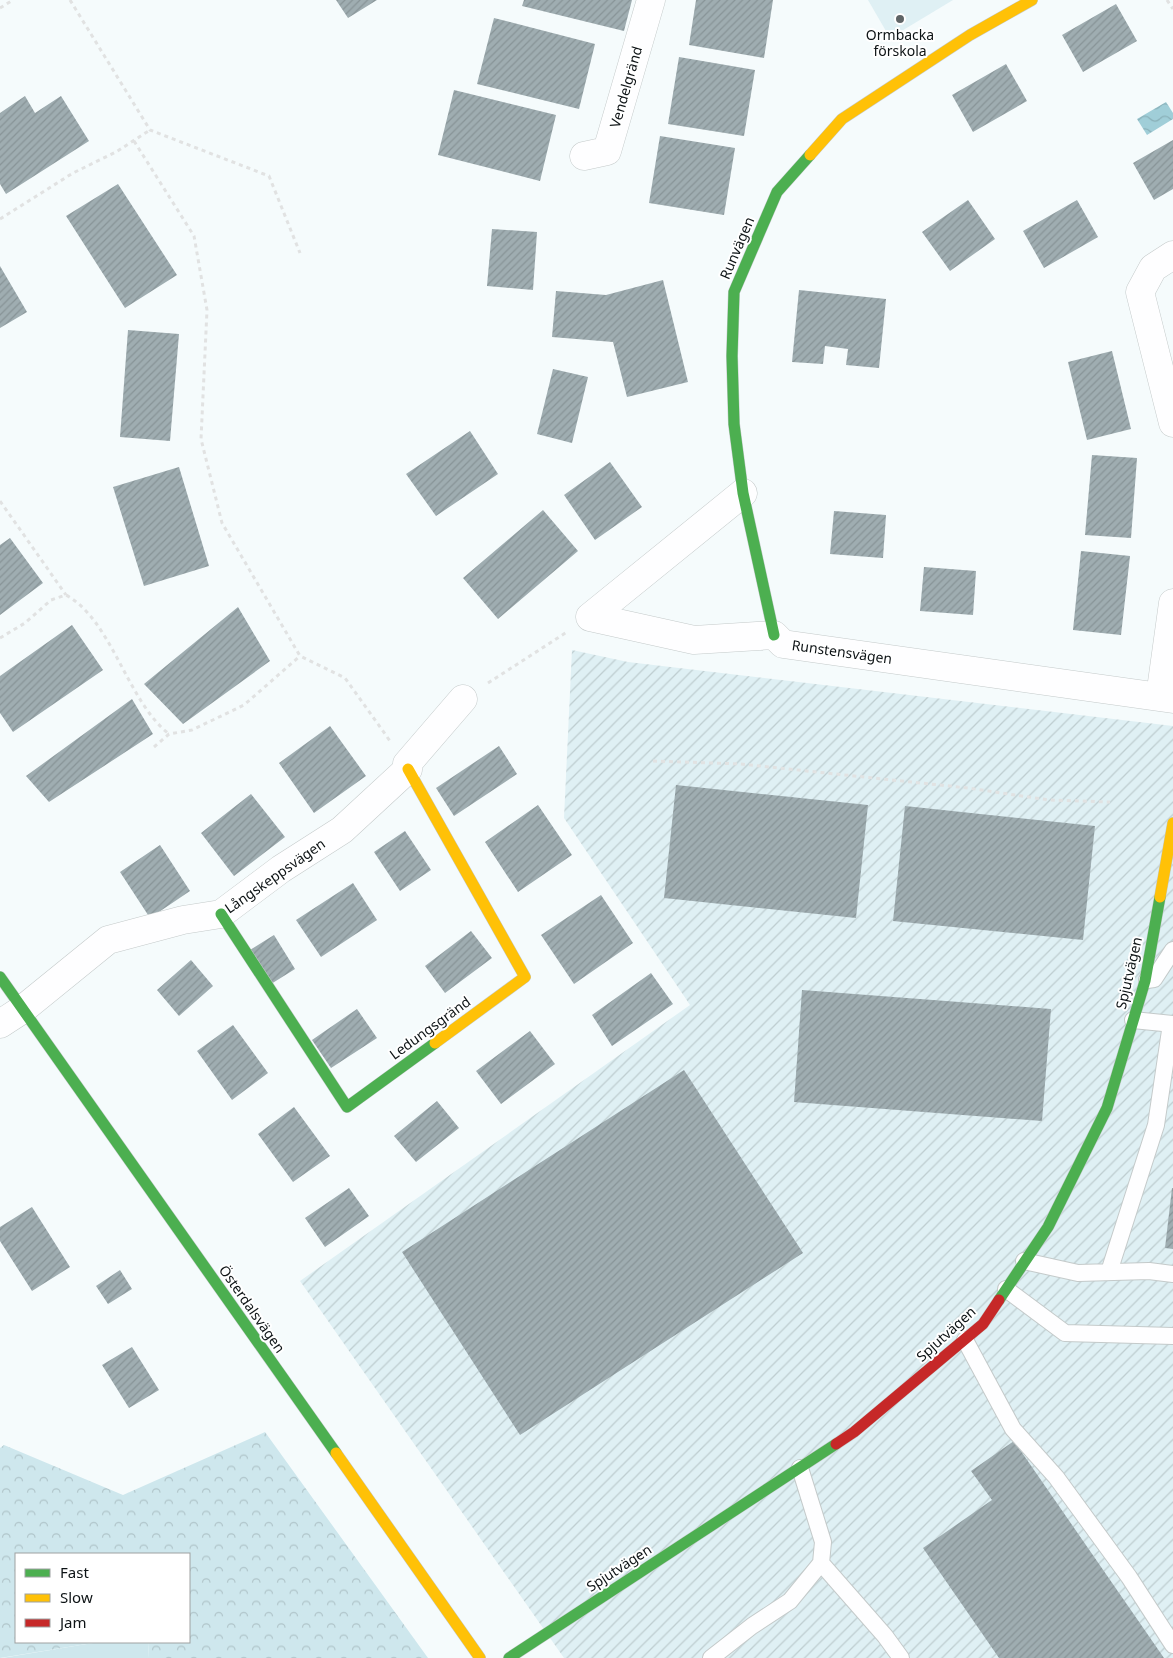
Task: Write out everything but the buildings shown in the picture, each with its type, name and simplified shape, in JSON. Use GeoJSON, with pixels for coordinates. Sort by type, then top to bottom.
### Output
{"type":"FeatureCollection","features":[{"type":"Feature","properties":{"kind":"street","name":"Vendelgränd"},"geometry":{"type":"LineString","coordinates":[[584,156],[607,151],[652,0]]}},
{"type":"Feature","properties":{"kind":"street","name":"Runvägen"},"geometry":{"type":"LineString","coordinates":[[774,635],[766,591],[743,493],[734,424],[732,356],[734,292],[777,192],[842,119],[970,35],[1032,0]]}},
{"type":"Feature","properties":{"kind":"street"},"geometry":{"type":"LineString","coordinates":[[1173,255],[1152,268],[1140,292],[1173,423]]}},
{"type":"Feature","properties":{"kind":"street"},"geometry":{"type":"LineString","coordinates":[[590,617],[743,493]]}},
{"type":"Feature","properties":{"kind":"street"},"geometry":{"type":"LineString","coordinates":[[1167,698],[1173,603]]}},
{"type":"Feature","properties":{"kind":"street","name":"Runstensvägen"},"geometry":{"type":"LineString","coordinates":[[590,617],[694,640],[774,635],[783,644],[1167,698]]}},
{"type":"Feature","properties":{"kind":"street","name":"Långskeppsvägen"},"geometry":{"type":"LineString","coordinates":[[0,1024],[23,1009],[108,940],[183,920],[222,914],[281,869],[342,830],[407,766],[463,699]]}},
{"type":"Feature","properties":{"kind":"street","name":"Ledungsgränd"},"geometry":{"type":"LineString","coordinates":[[222,914],[347,1107],[525,976],[407,766]]}},
{"type":"Feature","properties":{"kind":"street","name":"Spjutvägen"},"geometry":{"type":"LineString","coordinates":[[509,1658],[854,1432],[983,1324],[1048,1226],[1107,1108],[1145,981],[1173,823]]}},
{"type":"Feature","properties":{"kind":"street","name":"Österdalsvägen"},"geometry":{"type":"LineString","coordinates":[[0,977],[480,1658]]}},
{"type":"Feature","properties":{"kind":"lane"},"geometry":{"type":"LineString","coordinates":[[1145,981],[1154,979],[1173,950]]}},
{"type":"Feature","properties":{"kind":"lane"},"geometry":{"type":"LineString","coordinates":[[1109,1272],[1156,1125],[1172,1024],[1134,1020]]}},
{"type":"Feature","properties":{"kind":"lane"},"geometry":{"type":"LineString","coordinates":[[1024,1262],[1078,1274],[1149,1271],[1173,1274]]}},
{"type":"Feature","properties":{"kind":"lane"},"geometry":{"type":"LineString","coordinates":[[1006,1289],[1066,1333],[1173,1336]]}},
{"type":"Feature","properties":{"kind":"lane"},"geometry":{"type":"LineString","coordinates":[[965,1340],[1013,1429],[1056,1477],[1129,1577],[1173,1645]]}},
{"type":"Feature","properties":{"kind":"lane"},"geometry":{"type":"LineString","coordinates":[[711,1658],[752,1626],[790,1601],[821,1563],[823,1542],[800,1468]]}},
{"type":"Feature","properties":{"kind":"lane"},"geometry":{"type":"LineString","coordinates":[[821,1563],[885,1636],[901,1658]]}},
{"type":"Feature","properties":{"kind":"path"},"geometry":{"type":"LineString","coordinates":[[0,8],[13,0]]}},
{"type":"Feature","properties":{"kind":"path"},"geometry":{"type":"LineString","coordinates":[[70,0],[150,130],[269,176],[300,253]]}},
{"type":"Feature","properties":{"kind":"path"},"geometry":{"type":"LineString","coordinates":[[1168,0],[1173,9]]}},
{"type":"Feature","properties":{"kind":"path"},"geometry":{"type":"LineString","coordinates":[[0,219],[73,173],[134,141],[150,130]]}},
{"type":"Feature","properties":{"kind":"path"},"geometry":{"type":"LineString","coordinates":[[134,141],[194,236],[207,310],[201,439],[222,523],[300,656],[345,678],[407,766]]}},
{"type":"Feature","properties":{"kind":"path"},"geometry":{"type":"LineString","coordinates":[[0,501],[66,595],[78,602],[102,634],[155,724],[169,734]]}},
{"type":"Feature","properties":{"kind":"path"},"geometry":{"type":"LineString","coordinates":[[0,638],[25,623],[51,600],[66,595]]}},
{"type":"Feature","properties":{"kind":"path"},"geometry":{"type":"LineString","coordinates":[[463,699],[590,617]]}},
{"type":"Feature","properties":{"kind":"path"},"geometry":{"type":"LineString","coordinates":[[154,747],[169,734],[192,730],[244,705],[300,656]]}},
{"type":"Feature","properties":{"kind":"path"},"geometry":{"type":"LineString","coordinates":[[653,761],[741,764],[968,788],[1049,800],[1110,802]]}},
{"type":"Feature","properties":{"kind":"shaded area","name":"Ormbacka förskola"},"geometry":{"type":"Polygon","coordinates":[[[868,0],[953,0],[890,38],[868,0]]]}},
{"type":"Feature","properties":{"kind":"shaded area"},"geometry":{"type":"Polygon","coordinates":[[[572,650],[628,662],[1173,726],[1173,1658],[564,1658],[300,1281],[690,1005],[564,818],[572,650]]]}},
{"type":"Feature","properties":{"kind":"green space"},"geometry":{"type":"Polygon","coordinates":[[[265,1432],[428,1658],[149,1658],[148,1643],[190,1643],[190,1553],[15,1553],[15,1643],[93,1643],[0,1658],[0,1448],[4,1445],[123,1495],[265,1432]]]}},
{"type":"Feature","properties":{"kind":"green space"},"geometry":{"type":"Polygon","coordinates":[[[93,1643],[148,1643],[149,1658],[2,1658],[93,1643]]]}},
{"type":"Feature","properties":{"kind":"water"},"geometry":{"type":"Polygon","coordinates":[[[1166,102],[1173,113],[1173,119],[1147,135],[1137,119],[1166,102]]]}},
{"type":"Feature","properties":{"kind":"traffic: fast"},"geometry":{"type":"LineString","coordinates":[[774,635],[743,493],[734,424],[732,356],[734,292],[777,192],[810,155]]}},
{"type":"Feature","properties":{"kind":"traffic: fast"},"geometry":{"type":"LineString","coordinates":[[999,1300],[1048,1227],[1107,1108],[1145,981],[1160,897]]}},
{"type":"Feature","properties":{"kind":"traffic: fast"},"geometry":{"type":"LineString","coordinates":[[221,914],[347,1107],[435,1043]]}},
{"type":"Feature","properties":{"kind":"traffic: fast"},"geometry":{"type":"LineString","coordinates":[[0,977],[336,1453]]}},
{"type":"Feature","properties":{"kind":"traffic: fast"},"geometry":{"type":"LineString","coordinates":[[509,1658],[836,1444]]}},
{"type":"Feature","properties":{"kind":"traffic: slow"},"geometry":{"type":"LineString","coordinates":[[810,155],[842,119],[970,35],[1032,0]]}},
{"type":"Feature","properties":{"kind":"traffic: slow"},"geometry":{"type":"LineString","coordinates":[[408,769],[525,977],[435,1043]]}},
{"type":"Feature","properties":{"kind":"traffic: slow"},"geometry":{"type":"LineString","coordinates":[[1160,897],[1173,823]]}},
{"type":"Feature","properties":{"kind":"traffic: slow"},"geometry":{"type":"LineString","coordinates":[[336,1453],[480,1658]]}},
{"type":"Feature","properties":{"kind":"traffic: jam"},"geometry":{"type":"LineString","coordinates":[[836,1444],[854,1432],[983,1324],[999,1300]]}},
{"type":"Feature","properties":{"kind":"place","name":"Ormbacka förskola"},"geometry":{"type":"Point","coordinates":[900,19]}}]}
